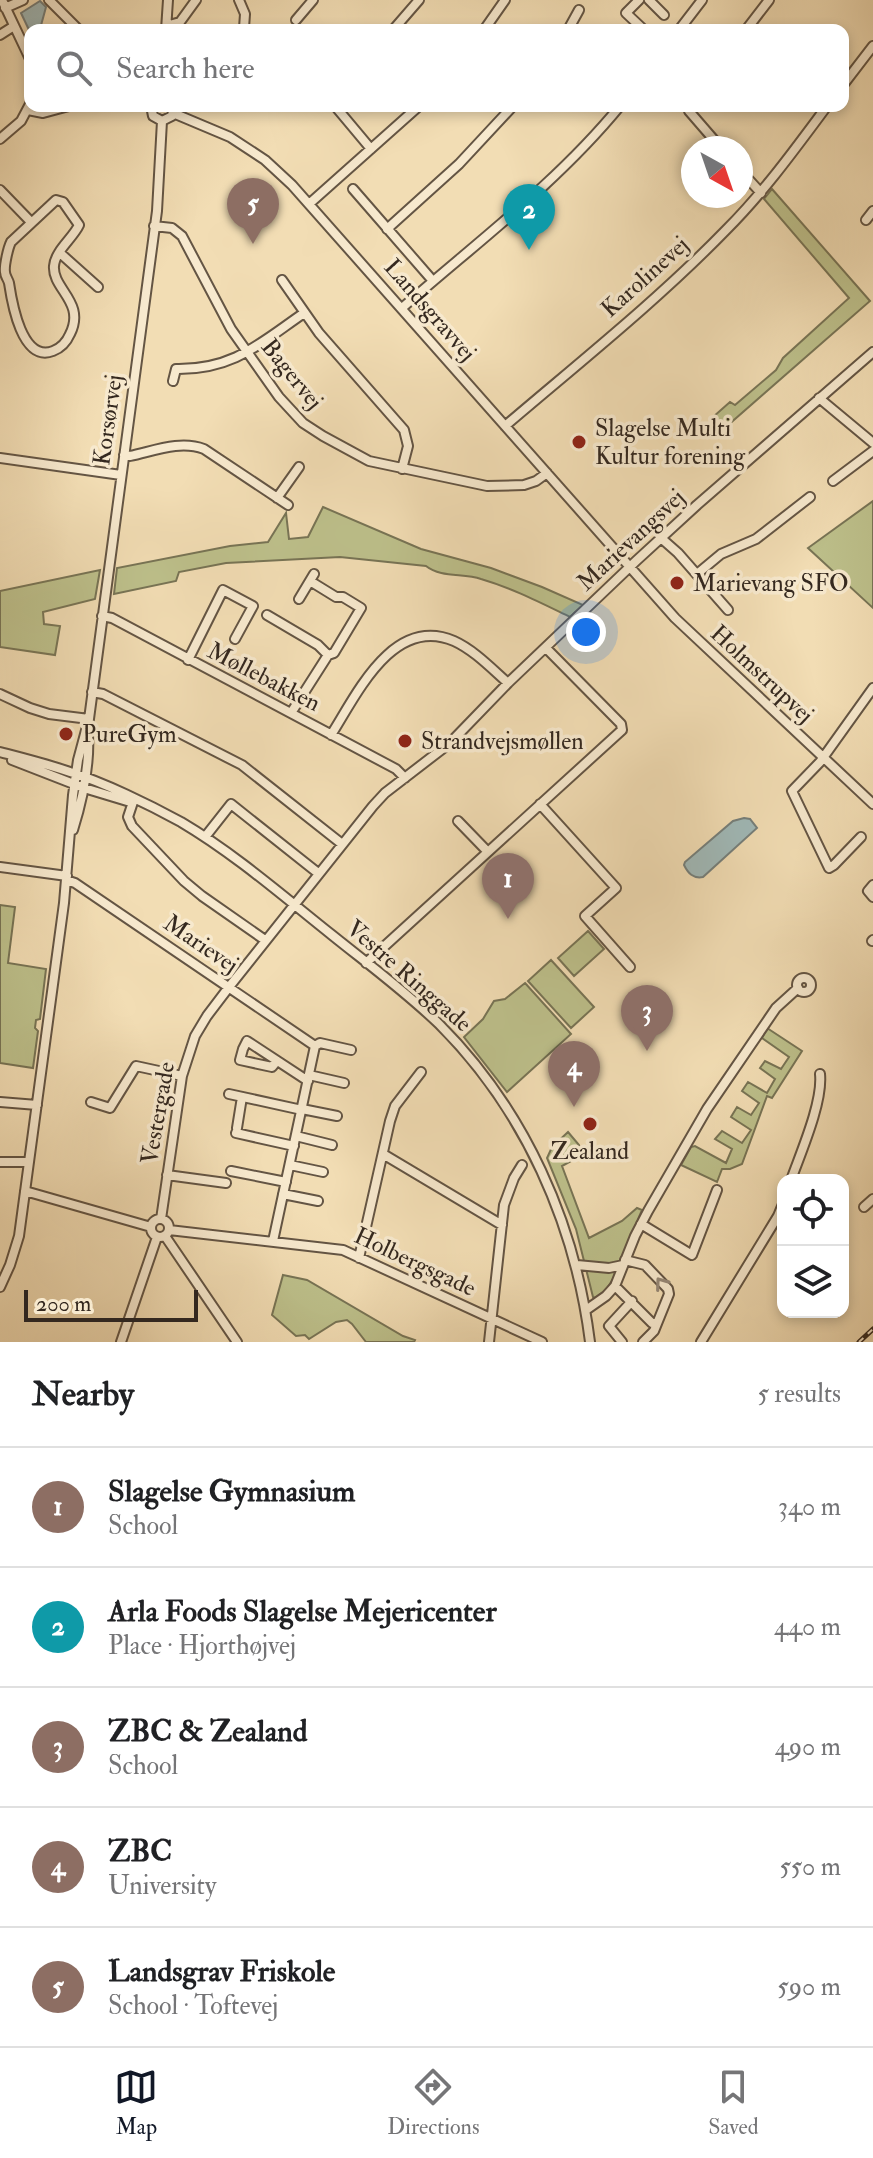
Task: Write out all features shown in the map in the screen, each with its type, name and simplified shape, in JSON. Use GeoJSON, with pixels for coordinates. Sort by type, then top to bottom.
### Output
{"type":"FeatureCollection","features":[{"type":"Feature","properties":{"kind":"street"},"geometry":{"type":"LineString","coordinates":[[23,0],[3,4],[24,47]]}},
{"type":"Feature","properties":{"kind":"street"},"geometry":{"type":"LineString","coordinates":[[49,0],[73,24]]}},
{"type":"Feature","properties":{"kind":"street"},"geometry":{"type":"LineString","coordinates":[[166,24],[168,0]]}},
{"type":"Feature","properties":{"kind":"street"},"geometry":{"type":"LineString","coordinates":[[175,24],[196,0]]}},
{"type":"Feature","properties":{"kind":"street"},"geometry":{"type":"LineString","coordinates":[[239,0],[245,14],[244,24]]}},
{"type":"Feature","properties":{"kind":"street"},"geometry":{"type":"LineString","coordinates":[[296,20],[313,0]]}},
{"type":"Feature","properties":{"kind":"street"},"geometry":{"type":"LineString","coordinates":[[398,24],[419,0]]}},
{"type":"Feature","properties":{"kind":"street"},"geometry":{"type":"LineString","coordinates":[[488,24],[505,0]]}},
{"type":"Feature","properties":{"kind":"street"},"geometry":{"type":"LineString","coordinates":[[638,24],[626,13],[639,0]]}},
{"type":"Feature","properties":{"kind":"street"},"geometry":{"type":"LineString","coordinates":[[649,0],[664,15]]}},
{"type":"Feature","properties":{"kind":"street"},"geometry":{"type":"LineString","coordinates":[[684,24],[702,0]]}},
{"type":"Feature","properties":{"kind":"street"},"geometry":{"type":"LineString","coordinates":[[751,24],[769,0]]}},
{"type":"Feature","properties":{"kind":"street"},"geometry":{"type":"LineString","coordinates":[[571,24],[579,10]]}},
{"type":"Feature","properties":{"kind":"street"},"geometry":{"type":"LineString","coordinates":[[0,35],[14,26]]}},
{"type":"Feature","properties":{"kind":"street"},"geometry":{"type":"LineString","coordinates":[[849,77],[873,46]]}},
{"type":"Feature","properties":{"kind":"street"},"geometry":{"type":"LineString","coordinates":[[0,139],[21,121],[26,112]]}},
{"type":"Feature","properties":{"kind":"street"},"geometry":{"type":"LineString","coordinates":[[152,112],[153,116],[162,121],[170,118],[173,112]]}},
{"type":"Feature","properties":{"kind":"street","name":"Landsgravvej"},"geometry":{"type":"LineString","coordinates":[[178,112],[249,149],[278,171],[629,568]]}},
{"type":"Feature","properties":{"kind":"street"},"geometry":{"type":"LineString","coordinates":[[340,112],[371,149]]}},
{"type":"Feature","properties":{"kind":"street"},"geometry":{"type":"LineString","coordinates":[[309,204],[412,112]]}},
{"type":"Feature","properties":{"kind":"street"},"geometry":{"type":"LineString","coordinates":[[387,229],[459,164],[507,112]]}},
{"type":"Feature","properties":{"kind":"street"},"geometry":{"type":"LineString","coordinates":[[402,308],[546,184],[615,112]]}},
{"type":"Feature","properties":{"kind":"street"},"geometry":{"type":"LineString","coordinates":[[690,112],[711,136]]}},
{"type":"Feature","properties":{"kind":"street","name":"Karolinevej"},"geometry":{"type":"LineString","coordinates":[[505,426],[694,261],[761,193],[822,112]]}},
{"type":"Feature","properties":{"kind":"street","name":"Korsørvej"},"geometry":{"type":"LineString","coordinates":[[0,1287],[16,1249],[71,838],[82,803],[80,781],[154,226],[162,121]]}},
{"type":"Feature","properties":{"kind":"street"},"geometry":{"type":"LineString","coordinates":[[753,184],[761,193]]}},
{"type":"Feature","properties":{"kind":"street"},"geometry":{"type":"LineString","coordinates":[[353,189],[433,281]]}},
{"type":"Feature","properties":{"kind":"street"},"geometry":{"type":"LineString","coordinates":[[0,190],[31,222]]}},
{"type":"Feature","properties":{"kind":"street"},"geometry":{"type":"LineString","coordinates":[[56,200],[63,202],[79,225],[60,253],[53,269],[72,303],[74,324],[63,344],[43,353],[34,349],[19,326],[8,278],[2,272],[8,247],[56,200]]}},
{"type":"Feature","properties":{"kind":"street"},"geometry":{"type":"LineString","coordinates":[[866,220],[873,211]]}},
{"type":"Feature","properties":{"kind":"street","name":"Bagervej"},"geometry":{"type":"LineString","coordinates":[[154,226],[172,228],[182,236],[224,317],[279,397],[303,423],[358,457],[402,469],[499,487],[532,483],[547,473]]}},
{"type":"Feature","properties":{"kind":"street"},"geometry":{"type":"LineString","coordinates":[[60,253],[98,287]]}},
{"type":"Feature","properties":{"kind":"street"},"geometry":{"type":"LineString","coordinates":[[282,280],[319,333],[404,430],[408,446],[402,469]]}},
{"type":"Feature","properties":{"kind":"street"},"geometry":{"type":"LineString","coordinates":[[173,381],[176,369],[213,367],[231,360],[304,313]]}},
{"type":"Feature","properties":{"kind":"street","name":"Marievangsvej"},"geometry":{"type":"LineString","coordinates":[[294,904],[373,806],[450,743],[508,683],[661,538],[873,352]]}},
{"type":"Feature","properties":{"kind":"street"},"geometry":{"type":"LineString","coordinates":[[819,398],[873,443]]}},
{"type":"Feature","properties":{"kind":"street"},"geometry":{"type":"LineString","coordinates":[[124,455],[178,445],[195,446],[288,505]]}},
{"type":"Feature","properties":{"kind":"street"},"geometry":{"type":"LineString","coordinates":[[833,481],[873,451]]}},
{"type":"Feature","properties":{"kind":"street"},"geometry":{"type":"LineString","coordinates":[[0,458],[121,475]]}},
{"type":"Feature","properties":{"kind":"street"},"geometry":{"type":"LineString","coordinates":[[277,498],[299,467]]}},
{"type":"Feature","properties":{"kind":"street"},"geometry":{"type":"LineString","coordinates":[[697,574],[721,554],[756,539],[810,497]]}},
{"type":"Feature","properties":{"kind":"street"},"geometry":{"type":"LineString","coordinates":[[661,538],[728,610]]}},
{"type":"Feature","properties":{"kind":"street","name":"Holmstrupvej"},"geometry":{"type":"LineString","coordinates":[[629,568],[694,638],[873,804]]}},
{"type":"Feature","properties":{"kind":"street"},"geometry":{"type":"LineString","coordinates":[[291,713],[328,655],[334,653],[361,608],[343,597],[336,597],[312,578],[299,599]]}},
{"type":"Feature","properties":{"kind":"street"},"geometry":{"type":"LineString","coordinates":[[188,660],[223,590],[253,606],[235,639]]}},
{"type":"Feature","properties":{"kind":"street"},"geometry":{"type":"LineString","coordinates":[[267,615],[318,645],[328,655]]}},
{"type":"Feature","properties":{"kind":"street","name":"Møllebakken"},"geometry":{"type":"LineString","coordinates":[[102,616],[112,618],[396,769],[405,778]]}},
{"type":"Feature","properties":{"kind":"street"},"geometry":{"type":"LineString","coordinates":[[331,735],[370,674],[390,652],[413,638],[432,636],[452,640],[508,683]]}},
{"type":"Feature","properties":{"kind":"street"},"geometry":{"type":"LineString","coordinates":[[366,963],[623,728],[546,648]]}},
{"type":"Feature","properties":{"kind":"street"},"geometry":{"type":"LineString","coordinates":[[861,837],[829,868],[792,791],[823,757],[873,688]]}},
{"type":"Feature","properties":{"kind":"street"},"geometry":{"type":"LineString","coordinates":[[92,692],[103,694],[242,765],[342,844]]}},
{"type":"Feature","properties":{"kind":"street"},"geometry":{"type":"LineString","coordinates":[[0,694],[30,708],[88,722]]}},
{"type":"Feature","properties":{"kind":"street"},"geometry":{"type":"LineString","coordinates":[[0,754],[80,781]]}},
{"type":"Feature","properties":{"kind":"street","name":"Vestre Ringgade"},"geometry":{"type":"LineString","coordinates":[[80,781],[122,794],[136,802]]}},
{"type":"Feature","properties":{"kind":"street","name":"Vestre Ringgade"},"geometry":{"type":"LineString","coordinates":[[80,781],[179,821],[205,837],[294,904],[438,1024],[501,1099],[548,1183],[577,1265],[590,1342]]}},
{"type":"Feature","properties":{"kind":"street"},"geometry":{"type":"LineString","coordinates":[[136,802],[129,821],[142,837],[184,881],[265,940]]}},
{"type":"Feature","properties":{"kind":"street"},"geometry":{"type":"LineString","coordinates":[[205,837],[231,804],[318,873]]}},
{"type":"Feature","properties":{"kind":"street"},"geometry":{"type":"LineString","coordinates":[[540,804],[616,888],[585,916],[630,967]]}},
{"type":"Feature","properties":{"kind":"street"},"geometry":{"type":"LineString","coordinates":[[458,821],[488,852]]}},
{"type":"Feature","properties":{"kind":"street"},"geometry":{"type":"LineString","coordinates":[[0,867],[66,878]]}},
{"type":"Feature","properties":{"kind":"street","name":"Marievej"},"geometry":{"type":"LineString","coordinates":[[66,878],[314,1044]]}},
{"type":"Feature","properties":{"kind":"street"},"geometry":{"type":"LineString","coordinates":[[873,885],[868,891],[873,897]]}},
{"type":"Feature","properties":{"kind":"street","name":"Vestergade"},"geometry":{"type":"LineString","coordinates":[[161,1219],[182,1076],[195,1036],[294,904]]}},
{"type":"Feature","properties":{"kind":"street"},"geometry":{"type":"LineString","coordinates":[[586,1310],[615,1286],[641,1224],[707,1109],[776,1008],[798,988]]}},
{"type":"Feature","properties":{"kind":"street"},"geometry":{"type":"LineString","coordinates":[[273,1241],[314,1044],[351,1050]]}},
{"type":"Feature","properties":{"kind":"street"},"geometry":{"type":"LineString","coordinates":[[277,1061],[309,1078],[344,1083]]}},
{"type":"Feature","properties":{"kind":"street"},"geometry":{"type":"LineString","coordinates":[[91,1102],[110,1108],[136,1066],[182,1076]]}},
{"type":"Feature","properties":{"kind":"street"},"geometry":{"type":"LineString","coordinates":[[359,1258],[395,1106],[421,1072]]}},
{"type":"Feature","properties":{"kind":"street"},"geometry":{"type":"LineString","coordinates":[[793,1174],[814,1112],[820,1074]]}},
{"type":"Feature","properties":{"kind":"street"},"geometry":{"type":"LineString","coordinates":[[229,1094],[337,1116]]}},
{"type":"Feature","properties":{"kind":"street"},"geometry":{"type":"LineString","coordinates":[[242,1097],[236,1131],[294,1146]]}},
{"type":"Feature","properties":{"kind":"street"},"geometry":{"type":"LineString","coordinates":[[0,1102],[37,1105]]}},
{"type":"Feature","properties":{"kind":"street"},"geometry":{"type":"LineString","coordinates":[[296,1136],[332,1145]]}},
{"type":"Feature","properties":{"kind":"street"},"geometry":{"type":"LineString","coordinates":[[383,1154],[502,1225]]}},
{"type":"Feature","properties":{"kind":"street"},"geometry":{"type":"LineString","coordinates":[[0,1162],[28,1162]]}},
{"type":"Feature","properties":{"kind":"street"},"geometry":{"type":"LineString","coordinates":[[290,1165],[323,1172]]}},
{"type":"Feature","properties":{"kind":"street"},"geometry":{"type":"LineString","coordinates":[[489,1342],[508,1192],[522,1165]]}},
{"type":"Feature","properties":{"kind":"street"},"geometry":{"type":"LineString","coordinates":[[231,1171],[286,1182]]}},
{"type":"Feature","properties":{"kind":"street"},"geometry":{"type":"LineString","coordinates":[[167,1175],[226,1183]]}},
{"type":"Feature","properties":{"kind":"street"},"geometry":{"type":"LineString","coordinates":[[641,1224],[692,1255],[717,1190]]}},
{"type":"Feature","properties":{"kind":"street"},"geometry":{"type":"LineString","coordinates":[[25,1191],[151,1227]]}},
{"type":"Feature","properties":{"kind":"street"},"geometry":{"type":"LineString","coordinates":[[283,1194],[318,1201]]}},
{"type":"Feature","properties":{"kind":"street"},"geometry":{"type":"LineString","coordinates":[[864,1207],[873,1199]]}},
{"type":"Feature","properties":{"kind":"street"},"geometry":{"type":"LineString","coordinates":[[121,1342],[164,1234],[168,1223],[161,1219],[155,1221],[151,1227],[152,1233],[164,1234]]}},
{"type":"Feature","properties":{"kind":"street"},"geometry":{"type":"LineString","coordinates":[[701,1342],[777,1222]]}},
{"type":"Feature","properties":{"kind":"street"},"geometry":{"type":"LineString","coordinates":[[164,1234],[237,1342]]}},
{"type":"Feature","properties":{"kind":"street","name":"Holbergsgade"},"geometry":{"type":"LineString","coordinates":[[164,1234],[335,1247],[542,1342]]}},
{"type":"Feature","properties":{"kind":"street"},"geometry":{"type":"LineString","coordinates":[[577,1265],[609,1268],[624,1263],[645,1265],[668,1289],[669,1294],[654,1331],[643,1342]]}},
{"type":"Feature","properties":{"kind":"street"},"geometry":{"type":"LineString","coordinates":[[615,1286],[652,1323],[657,1323]]}},
{"type":"Feature","properties":{"kind":"street"},"geometry":{"type":"LineString","coordinates":[[622,1342],[609,1326],[632,1301]]}},
{"type":"Feature","properties":{"kind":"green space"},"geometry":{"type":"Polygon","coordinates":[[[772,189],[870,301],[719,433],[713,417],[730,402],[735,405],[776,370],[783,358],[849,298],[764,199],[772,189]]]}},
{"type":"Feature","properties":{"kind":"green space"},"geometry":{"type":"Polygon","coordinates":[[[873,501],[873,608],[808,548],[873,501]]]}},
{"type":"Feature","properties":{"kind":"green space"},"geometry":{"type":"Polygon","coordinates":[[[323,507],[421,549],[491,568],[583,605],[570,617],[515,591],[474,577],[438,572],[426,566],[340,557],[226,563],[179,572],[176,581],[114,594],[117,568],[230,546],[268,542],[286,513],[289,539],[308,537],[323,507]]]}},
{"type":"Feature","properties":{"kind":"green space"},"geometry":{"type":"Polygon","coordinates":[[[100,570],[95,599],[43,612],[44,624],[60,626],[55,655],[0,647],[0,591],[100,570]]]}},
{"type":"Feature","properties":{"kind":"green space"},"geometry":{"type":"Polygon","coordinates":[[[0,905],[15,907],[8,963],[46,969],[40,1019],[36,1020],[35,1028],[38,1031],[33,1068],[0,1063],[0,905]]]}},
{"type":"Feature","properties":{"kind":"green space"},"geometry":{"type":"Polygon","coordinates":[[[588,931],[604,949],[574,976],[558,958],[588,931]]]}},
{"type":"Feature","properties":{"kind":"green space"},"geometry":{"type":"Polygon","coordinates":[[[551,960],[594,1007],[571,1028],[528,981],[551,960]]]}},
{"type":"Feature","properties":{"kind":"green space"},"geometry":{"type":"Polygon","coordinates":[[[525,983],[571,1034],[507,1092],[464,1037],[483,1019],[494,1001],[505,999],[525,983]]]}},
{"type":"Feature","properties":{"kind":"green space"},"geometry":{"type":"Polygon","coordinates":[[[767,1028],[802,1051],[772,1098],[767,1096],[742,1164],[722,1169],[717,1182],[681,1165],[691,1147],[695,1146],[726,1163],[732,1149],[715,1139],[722,1131],[742,1143],[751,1130],[731,1117],[737,1107],[751,1115],[759,1103],[742,1091],[748,1082],[767,1093],[775,1079],[760,1068],[765,1061],[781,1069],[789,1057],[762,1038],[767,1028]]]}},
{"type":"Feature","properties":{"kind":"green space"},"geometry":{"type":"Polygon","coordinates":[[[568,1132],[579,1145],[582,1155],[562,1166],[589,1238],[622,1221],[637,1208],[642,1210],[613,1279],[606,1290],[595,1298],[576,1229],[547,1158],[552,1147],[568,1132]]]}},
{"type":"Feature","properties":{"kind":"green space"},"geometry":{"type":"Polygon","coordinates":[[[283,1275],[307,1280],[414,1342],[366,1342],[347,1320],[336,1322],[309,1339],[305,1335],[296,1336],[272,1315],[283,1275]]]}},
{"type":"Feature","properties":{"kind":"water"},"geometry":{"type":"Polygon","coordinates":[[[40,1],[46,7],[41,24],[26,24],[21,13],[40,1]]]}},
{"type":"Feature","properties":{"kind":"water"},"geometry":{"type":"Polygon","coordinates":[[[750,819],[757,828],[703,877],[689,873],[685,862],[733,821],[750,819]]]}},
{"type":"Feature","properties":{"kind":"railway"},"geometry":{"type":"LineString","coordinates":[[859,1342],[873,1329]]}},
{"type":"Feature","properties":{"kind":"place","name":"Landsgrav Friskole"},"geometry":{"type":"Point","coordinates":[253,244]}},
{"type":"Feature","properties":{"kind":"place","name":"Arla Foods Slagelse Mejericenter"},"geometry":{"type":"Point","coordinates":[529,250]}},
{"type":"Feature","properties":{"kind":"place","name":"Slagelse Multi Kultur forening"},"geometry":{"type":"Point","coordinates":[579,442]}},
{"type":"Feature","properties":{"kind":"place","name":"Marievang SFO"},"geometry":{"type":"Point","coordinates":[677,583]}},
{"type":"Feature","properties":{"kind":"place","name":"PureGym"},"geometry":{"type":"Point","coordinates":[66,734]}},
{"type":"Feature","properties":{"kind":"place","name":"Strandvejsmøllen"},"geometry":{"type":"Point","coordinates":[405,741]}},
{"type":"Feature","properties":{"kind":"place","name":"Slagelse Gymnasium"},"geometry":{"type":"Point","coordinates":[508,919]}},
{"type":"Feature","properties":{"kind":"place","name":"ZBC & Zealand"},"geometry":{"type":"Point","coordinates":[647,1051]}},
{"type":"Feature","properties":{"kind":"place","name":"ZBC"},"geometry":{"type":"Point","coordinates":[574,1107]}},
{"type":"Feature","properties":{"kind":"place","name":"Zealand"},"geometry":{"type":"Point","coordinates":[590,1124]}}]}
